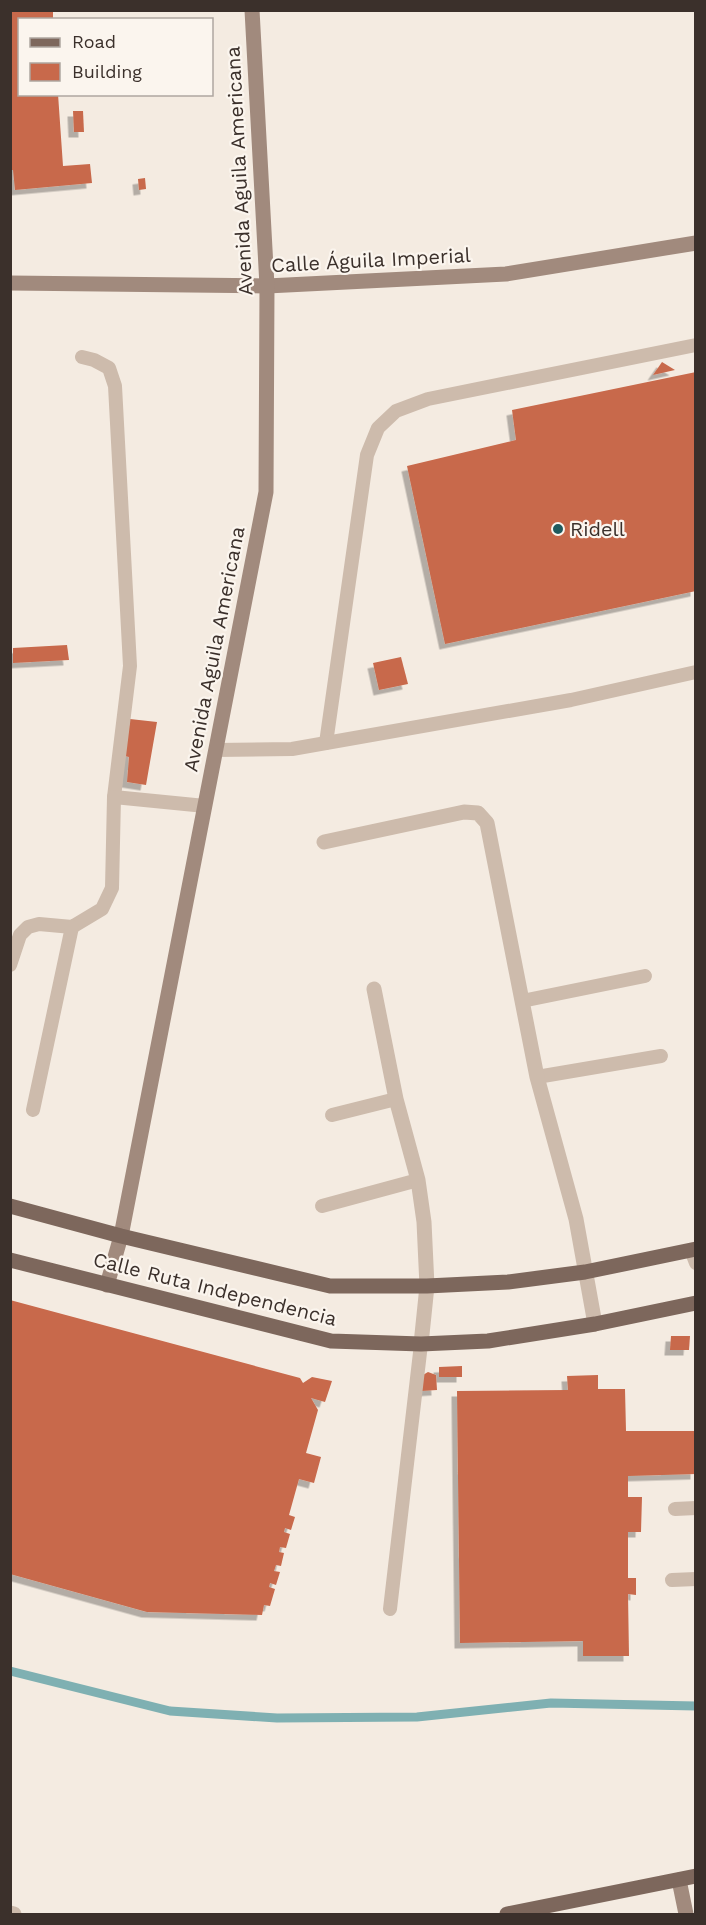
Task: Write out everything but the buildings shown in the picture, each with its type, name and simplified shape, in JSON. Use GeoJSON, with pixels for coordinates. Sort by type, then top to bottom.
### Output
{"type":"FeatureCollection","features":[{"type":"Feature","properties":{"kind":"main road","name":"Avenida Aguila Americana"},"geometry":{"type":"LineString","coordinates":[[106,1285],[121,1236],[266,492],[267,286],[252,10]]}},
{"type":"Feature","properties":{"kind":"main road","name":"Calle Águila Imperial"},"geometry":{"type":"LineString","coordinates":[[10,283],[267,286],[506,274],[696,243]]}},
{"type":"Feature","properties":{"kind":"main road","name":"Calle Ruta Independencia"},"geometry":{"type":"LineString","coordinates":[[10,1206],[121,1236],[330,1286],[427,1286],[508,1282],[694,1254]]}},
{"type":"Feature","properties":{"kind":"main road","name":"Calle Ruta Independencia"},"geometry":{"type":"LineString","coordinates":[[10,1260],[331,1341],[421,1344],[488,1341],[595,1324],[696,1303]]}},
{"type":"Feature","properties":{"kind":"main road"},"geometry":{"type":"LineString","coordinates":[[507,1914],[696,1876]]}},
{"type":"Feature","properties":{"kind":"main road"},"geometry":{"type":"LineString","coordinates":[[679,1880],[686,1914]]}},
{"type":"Feature","properties":{"kind":"street"},"geometry":{"type":"LineString","coordinates":[[324,842],[464,812],[478,813],[487,823],[537,1077],[576,1219],[595,1324]]}},
{"type":"Feature","properties":{"kind":"street"},"geometry":{"type":"LineString","coordinates":[[374,989],[396,1099],[418,1180],[424,1222],[427,1286],[421,1344]]}},
{"type":"Feature","properties":{"kind":"lane"},"geometry":{"type":"LineString","coordinates":[[326,743],[367,455],[378,428],[396,411],[428,399],[696,345]]}},
{"type":"Feature","properties":{"kind":"lane"},"geometry":{"type":"LineString","coordinates":[[10,965],[20,935],[28,927],[39,924],[72,927],[102,909],[112,888],[114,797],[130,666],[115,386],[108,368],[82,357]]}},
{"type":"Feature","properties":{"kind":"lane"},"geometry":{"type":"LineString","coordinates":[[216,750],[292,749],[571,700],[696,672]]}},
{"type":"Feature","properties":{"kind":"lane"},"geometry":{"type":"LineString","coordinates":[[114,797],[205,806]]}},
{"type":"Feature","properties":{"kind":"lane"},"geometry":{"type":"LineString","coordinates":[[33,1110],[72,927]]}},
{"type":"Feature","properties":{"kind":"lane"},"geometry":{"type":"LineString","coordinates":[[522,1001],[645,976]]}},
{"type":"Feature","properties":{"kind":"lane"},"geometry":{"type":"LineString","coordinates":[[537,1077],[662,1056]]}},
{"type":"Feature","properties":{"kind":"lane"},"geometry":{"type":"LineString","coordinates":[[332,1115],[396,1099]]}},
{"type":"Feature","properties":{"kind":"lane"},"geometry":{"type":"LineString","coordinates":[[322,1206],[418,1180]]}},
{"type":"Feature","properties":{"kind":"lane"},"geometry":{"type":"LineString","coordinates":[[390,1609],[421,1344]]}},
{"type":"Feature","properties":{"kind":"lane"},"geometry":{"type":"LineString","coordinates":[[675,1509],[696,1508]]}},
{"type":"Feature","properties":{"kind":"lane"},"geometry":{"type":"LineString","coordinates":[[672,1580],[696,1579]]}},
{"type":"Feature","properties":{"kind":"waterway"},"geometry":{"type":"LineString","coordinates":[[10,1671],[170,1711],[277,1718],[417,1717],[551,1703],[696,1706]]}},
{"type":"Feature","properties":{"kind":"place","name":"Ridell"},"geometry":{"type":"Point","coordinates":[558,529]}}]}
